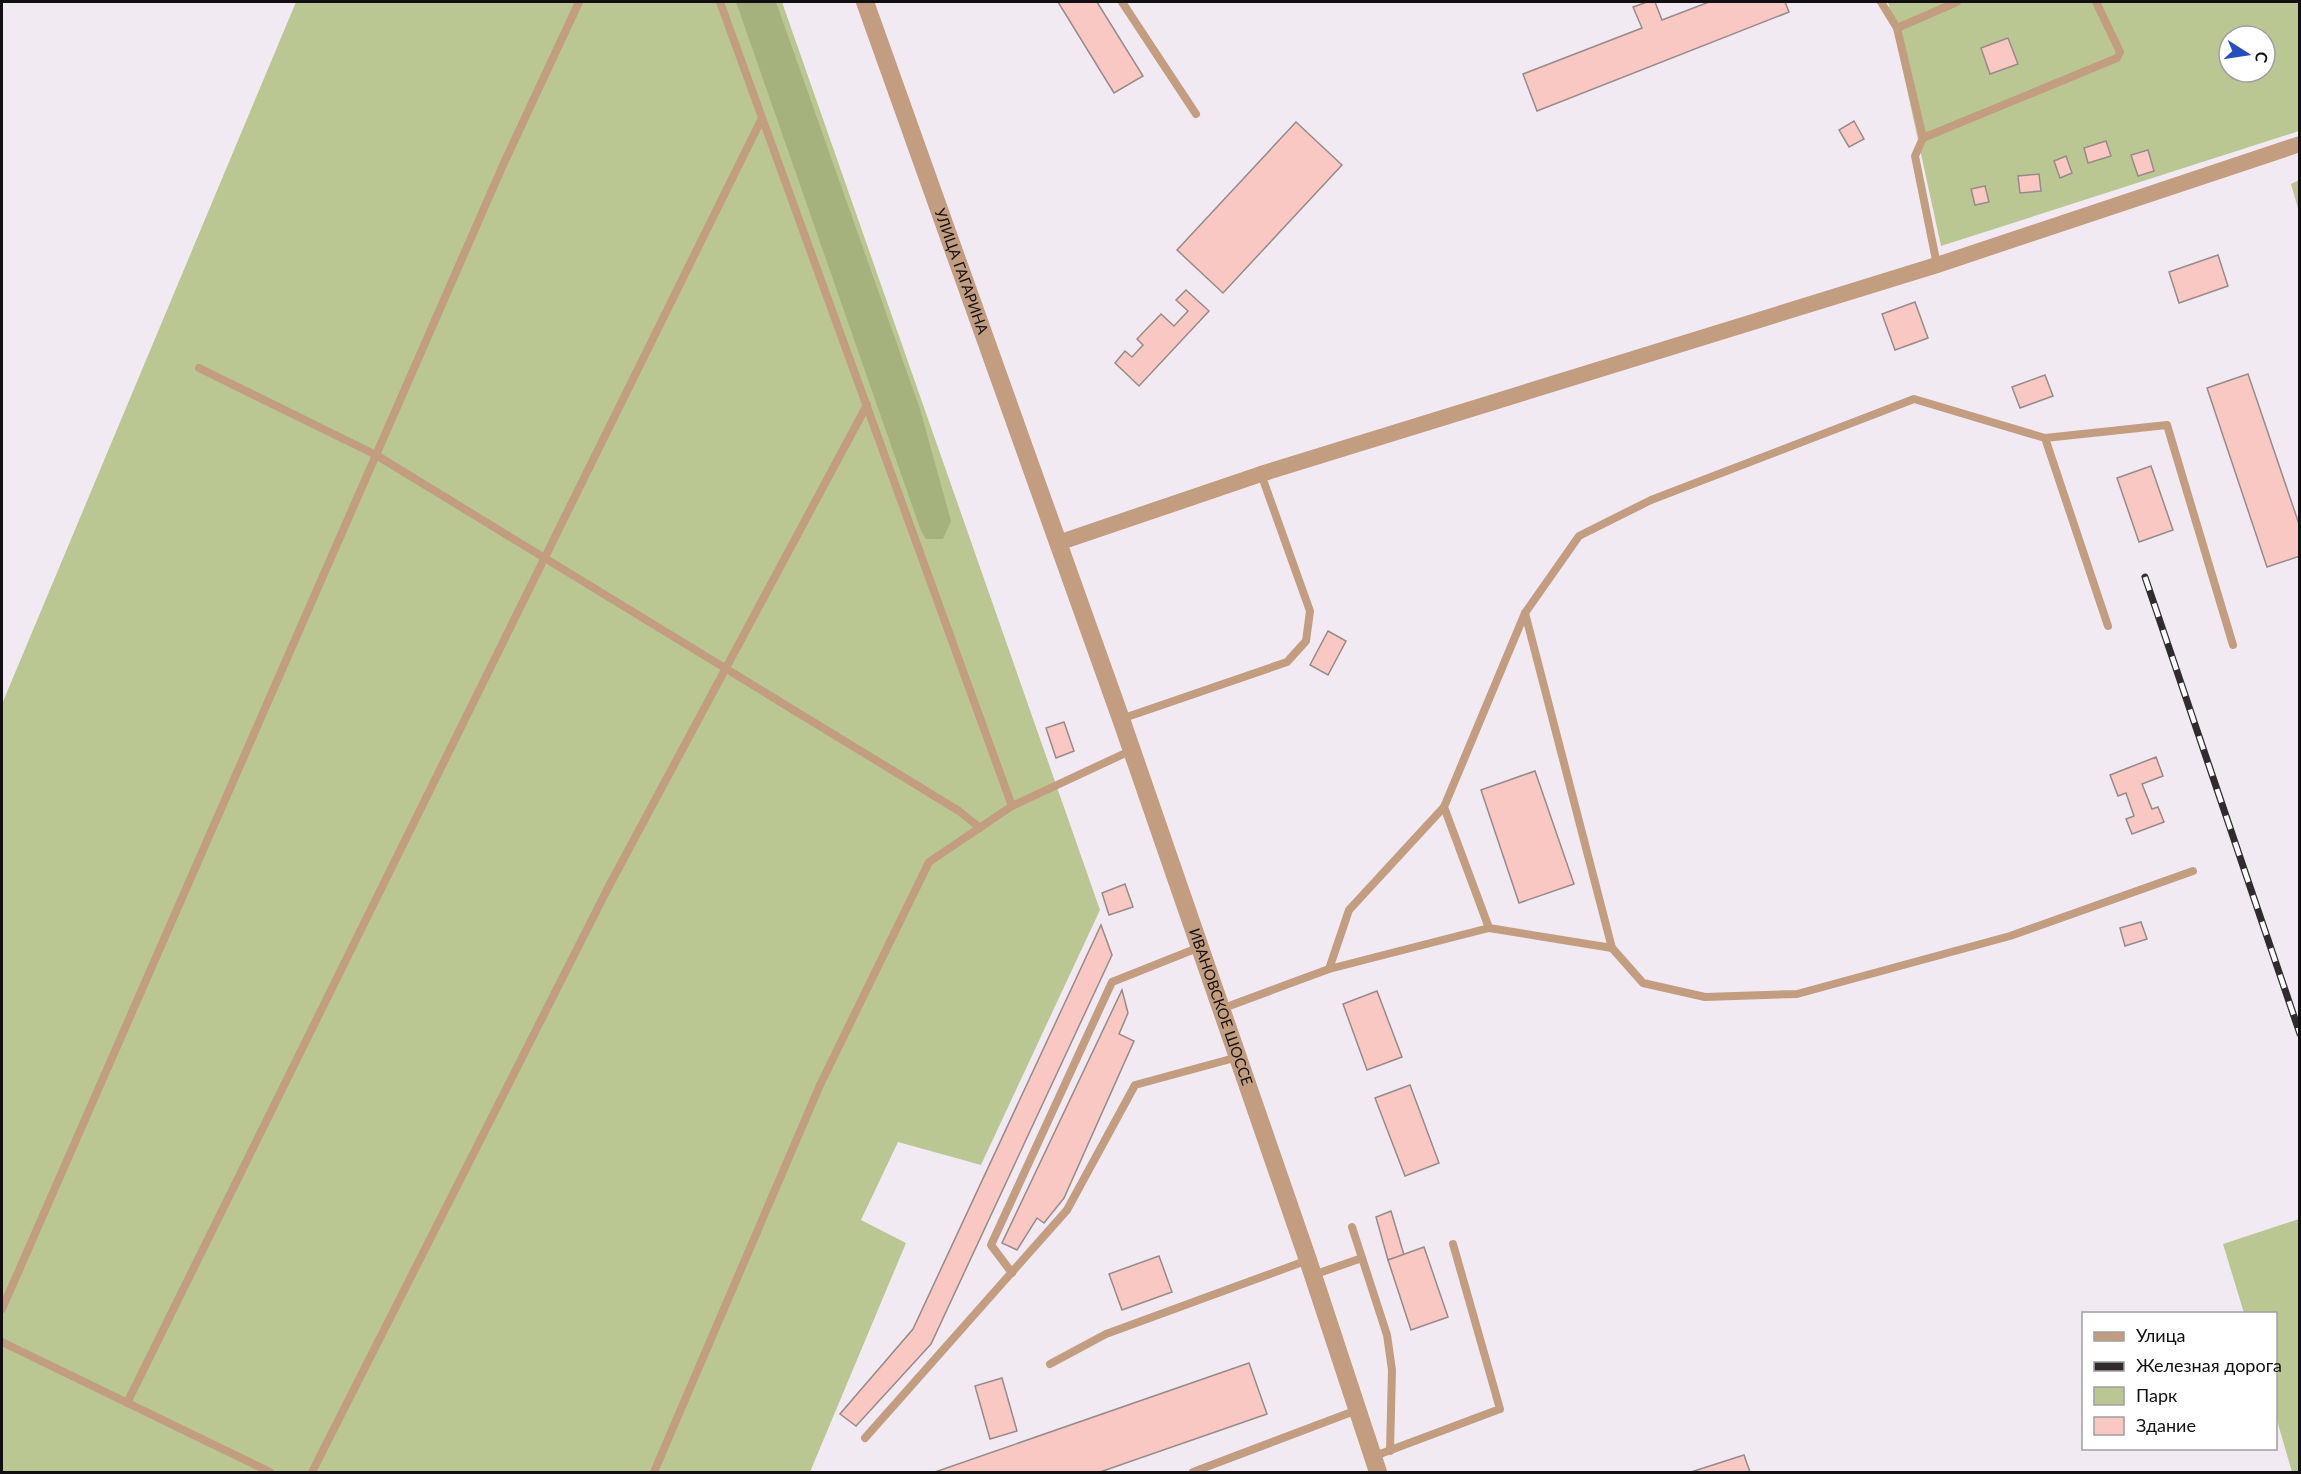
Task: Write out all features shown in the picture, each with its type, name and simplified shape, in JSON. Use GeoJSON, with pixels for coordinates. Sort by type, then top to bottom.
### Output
{"type":"FeatureCollection","features":[{"type":"Feature","properties":{"kind":"street","name":"УЛИЦА ГАГАРИНА"},"geometry":{"type":"LineString","coordinates":[[865,2],[1058,543]]}},
{"type":"Feature","properties":{"kind":"street"},"geometry":{"type":"LineString","coordinates":[[1058,543],[1261,474],[1937,265],[2300,144]]}},
{"type":"Feature","properties":{"kind":"street","name":"ИВАНОВСКОЕ ШОССЕ"},"geometry":{"type":"LineString","coordinates":[[1058,543],[1238,1057],[1375,1465]]}},
{"type":"Feature","properties":{"kind":"lane"},"geometry":{"type":"LineString","coordinates":[[2,1309],[503,165],[579,2]]}},
{"type":"Feature","properties":{"kind":"lane"},"geometry":{"type":"LineString","coordinates":[[720,2],[1012,806]]}},
{"type":"Feature","properties":{"kind":"lane"},"geometry":{"type":"LineString","coordinates":[[1122,2],[1196,114]]}},
{"type":"Feature","properties":{"kind":"lane"},"geometry":{"type":"LineString","coordinates":[[1881,2],[1897,28],[1923,138],[1915,156],[1937,265]]}},
{"type":"Feature","properties":{"kind":"lane"},"geometry":{"type":"LineString","coordinates":[[1897,28],[1957,2]]}},
{"type":"Feature","properties":{"kind":"lane"},"geometry":{"type":"LineString","coordinates":[[1923,138],[2117,58],[2120,52],[2096,2]]}},
{"type":"Feature","properties":{"kind":"lane"},"geometry":{"type":"LineString","coordinates":[[127,1403],[762,118]]}},
{"type":"Feature","properties":{"kind":"lane"},"geometry":{"type":"LineString","coordinates":[[199,368],[376,455],[959,811],[980,828]]}},
{"type":"Feature","properties":{"kind":"lane"},"geometry":{"type":"LineString","coordinates":[[1329,969],[1349,910],[1444,807],[1525,613],[1579,536],[1651,500],[1914,399],[2045,438],[2167,425],[2233,645]]}},
{"type":"Feature","properties":{"kind":"lane"},"geometry":{"type":"LineString","coordinates":[[312,1473],[609,886],[867,405]]}},
{"type":"Feature","properties":{"kind":"lane"},"geometry":{"type":"LineString","coordinates":[[2045,438],[2108,626]]}},
{"type":"Feature","properties":{"kind":"lane"},"geometry":{"type":"LineString","coordinates":[[1121,719],[1287,662],[1306,641],[1310,611],[1261,474]]}},
{"type":"Feature","properties":{"kind":"lane"},"geometry":{"type":"LineString","coordinates":[[1525,613],[1612,948],[1643,983],[1705,997],[1797,994],[2010,936],[2193,871]]}},
{"type":"Feature","properties":{"kind":"lane"},"geometry":{"type":"LineString","coordinates":[[654,1473],[820,1085],[929,862],[1012,806],[1132,750]]}},
{"type":"Feature","properties":{"kind":"lane"},"geometry":{"type":"LineString","coordinates":[[1444,807],[1489,928]]}},
{"type":"Feature","properties":{"kind":"lane"},"geometry":{"type":"LineString","coordinates":[[1221,1009],[1329,969],[1489,928],[1612,948]]}},
{"type":"Feature","properties":{"kind":"lane"},"geometry":{"type":"LineString","coordinates":[[1012,1273],[991,1245],[1112,982],[1200,947]]}},
{"type":"Feature","properties":{"kind":"lane"},"geometry":{"type":"LineString","coordinates":[[865,1438],[1067,1210],[1135,1085],[1238,1057]]}},
{"type":"Feature","properties":{"kind":"lane"},"geometry":{"type":"LineString","coordinates":[[1352,1227],[1387,1335],[1392,1370],[1390,1450]]}},
{"type":"Feature","properties":{"kind":"lane"},"geometry":{"type":"LineString","coordinates":[[1375,1465],[1390,1450],[1500,1409],[1453,1244]]}},
{"type":"Feature","properties":{"kind":"lane"},"geometry":{"type":"LineString","coordinates":[[1050,1364],[1106,1334],[1310,1268],[1362,1258]]}},
{"type":"Feature","properties":{"kind":"lane"},"geometry":{"type":"LineString","coordinates":[[2,1342],[270,1473]]}},
{"type":"Feature","properties":{"kind":"lane"},"geometry":{"type":"LineString","coordinates":[[1193,1473],[1357,1410]]}},
{"type":"Feature","properties":{"kind":"green space"},"geometry":{"type":"Polygon","coordinates":[[[296,2],[782,2],[1100,910],[981,1165],[898,1142],[861,1220],[906,1243],[810,1472],[2,1472],[2,704],[296,2]]]}},
{"type":"Feature","properties":{"kind":"green space"},"geometry":{"type":"Polygon","coordinates":[[[736,2],[776,2],[920,409],[951,521],[943,539],[926,539],[921,531],[736,2]]]}},
{"type":"Feature","properties":{"kind":"green space"},"geometry":{"type":"Polygon","coordinates":[[[1888,2],[2299,2],[2299,131],[1941,246],[1888,2]]]}},
{"type":"Feature","properties":{"kind":"green space"},"geometry":{"type":"Polygon","coordinates":[[[2299,180],[2299,212],[2291,184],[2299,180]]]}},
{"type":"Feature","properties":{"kind":"green space"},"geometry":{"type":"Polygon","coordinates":[[[2299,1219],[2300,1472],[2292,1472],[2277,1420],[2277,1312],[2244,1312],[2223,1244],[2299,1219]]]}},
{"type":"Feature","properties":{"kind":"building"},"geometry":{"type":"Polygon","coordinates":[[[1058,2],[1097,2],[1143,76],[1114,93],[1058,2]]]}},
{"type":"Feature","properties":{"kind":"building"},"geometry":{"type":"Polygon","coordinates":[[[1655,2],[1662,20],[1709,2],[1785,2],[1789,12],[1537,111],[1523,74],[1642,28],[1633,7],[1655,2]]]}},
{"type":"Feature","properties":{"kind":"building"},"geometry":{"type":"Polygon","coordinates":[[[2008,38],[2018,64],[1990,74],[1981,48],[2008,38]]]}},
{"type":"Feature","properties":{"kind":"building"},"geometry":{"type":"Polygon","coordinates":[[[1854,121],[1864,139],[1849,147],[1839,130],[1854,121]]]}},
{"type":"Feature","properties":{"kind":"building"},"geometry":{"type":"Polygon","coordinates":[[[1296,122],[1342,165],[1223,293],[1177,250],[1296,122]]]}},
{"type":"Feature","properties":{"kind":"building"},"geometry":{"type":"Polygon","coordinates":[[[2106,141],[2111,156],[2088,163],[2084,148],[2106,141]]]}},
{"type":"Feature","properties":{"kind":"building"},"geometry":{"type":"Polygon","coordinates":[[[2148,150],[2154,171],[2138,176],[2131,155],[2148,150]]]}},
{"type":"Feature","properties":{"kind":"building"},"geometry":{"type":"Polygon","coordinates":[[[2066,156],[2072,173],[2060,178],[2054,161],[2066,156]]]}},
{"type":"Feature","properties":{"kind":"building"},"geometry":{"type":"Polygon","coordinates":[[[2039,174],[2041,191],[2020,193],[2018,176],[2039,174]]]}},
{"type":"Feature","properties":{"kind":"building"},"geometry":{"type":"Polygon","coordinates":[[[1985,186],[1989,202],[1975,205],[1971,189],[1985,186]]]}},
{"type":"Feature","properties":{"kind":"building"},"geometry":{"type":"Polygon","coordinates":[[[2218,255],[2228,286],[2179,303],[2169,272],[2218,255]]]}},
{"type":"Feature","properties":{"kind":"building"},"geometry":{"type":"Polygon","coordinates":[[[1186,290],[1209,311],[1139,386],[1115,363],[1125,351],[1132,357],[1143,345],[1137,339],[1161,314],[1174,326],[1188,311],[1176,300],[1186,290]]]}},
{"type":"Feature","properties":{"kind":"building"},"geometry":{"type":"Polygon","coordinates":[[[1915,302],[1928,338],[1895,350],[1882,314],[1915,302]]]}},
{"type":"Feature","properties":{"kind":"building"},"geometry":{"type":"Polygon","coordinates":[[[2248,374],[2300,527],[2300,556],[2267,567],[2207,388],[2248,374]]]}},
{"type":"Feature","properties":{"kind":"building"},"geometry":{"type":"Polygon","coordinates":[[[2045,375],[2053,396],[2020,408],[2012,387],[2045,375]]]}},
{"type":"Feature","properties":{"kind":"building"},"geometry":{"type":"Polygon","coordinates":[[[2151,466],[2173,530],[2139,542],[2117,478],[2151,466]]]}},
{"type":"Feature","properties":{"kind":"building"},"geometry":{"type":"Polygon","coordinates":[[[1328,631],[1346,641],[1328,675],[1310,665],[1328,631]]]}},
{"type":"Feature","properties":{"kind":"building"},"geometry":{"type":"Polygon","coordinates":[[[1064,722],[1074,751],[1056,758],[1046,728],[1064,722]]]}},
{"type":"Feature","properties":{"kind":"building"},"geometry":{"type":"Polygon","coordinates":[[[2156,757],[2163,776],[2142,784],[2152,809],[2158,807],[2164,822],[2132,834],[2126,819],[2134,816],[2126,793],[2118,796],[2110,775],[2156,757]]]}},
{"type":"Feature","properties":{"kind":"building"},"geometry":{"type":"Polygon","coordinates":[[[1535,771],[1574,884],[1519,903],[1481,790],[1535,771]]]}},
{"type":"Feature","properties":{"kind":"building"},"geometry":{"type":"Polygon","coordinates":[[[1125,884],[1133,907],[1109,915],[1102,893],[1125,884]]]}},
{"type":"Feature","properties":{"kind":"building"},"geometry":{"type":"Polygon","coordinates":[[[2141,922],[2147,939],[2125,946],[2120,928],[2141,922]]]}},
{"type":"Feature","properties":{"kind":"building"},"geometry":{"type":"Polygon","coordinates":[[[1101,925],[1112,955],[931,1344],[856,1426],[840,1414],[913,1329],[1101,925]]]}},
{"type":"Feature","properties":{"kind":"building"},"geometry":{"type":"Polygon","coordinates":[[[1122,990],[1128,1013],[1119,1034],[1134,1041],[1064,1198],[1044,1223],[1037,1218],[1017,1250],[1002,1243],[1122,990]]]}},
{"type":"Feature","properties":{"kind":"building"},"geometry":{"type":"Polygon","coordinates":[[[1377,991],[1402,1057],[1367,1070],[1343,1004],[1377,991]]]}},
{"type":"Feature","properties":{"kind":"building"},"geometry":{"type":"Polygon","coordinates":[[[1410,1085],[1439,1163],[1405,1176],[1375,1098],[1410,1085]]]}},
{"type":"Feature","properties":{"kind":"building"},"geometry":{"type":"Polygon","coordinates":[[[1391,1211],[1404,1255],[1388,1260],[1376,1217],[1391,1211]]]}},
{"type":"Feature","properties":{"kind":"building"},"geometry":{"type":"Polygon","coordinates":[[[1424,1247],[1448,1317],[1411,1330],[1388,1260],[1424,1247]]]}},
{"type":"Feature","properties":{"kind":"building"},"geometry":{"type":"Polygon","coordinates":[[[1159,1256],[1172,1292],[1122,1310],[1109,1274],[1159,1256]]]}},
{"type":"Feature","properties":{"kind":"building"},"geometry":{"type":"Polygon","coordinates":[[[1249,1363],[1267,1414],[1100,1472],[935,1472],[1249,1363]]]}},
{"type":"Feature","properties":{"kind":"building"},"geometry":{"type":"Polygon","coordinates":[[[1002,1378],[1017,1431],[990,1439],[975,1386],[1002,1378]]]}},
{"type":"Feature","properties":{"kind":"building"},"geometry":{"type":"Polygon","coordinates":[[[1744,1455],[1750,1472],[1691,1472],[1744,1455]]]}},
{"type":"Feature","properties":{"kind":"railway"},"geometry":{"type":"LineString","coordinates":[[2145,577],[2300,1034]]}}]}
